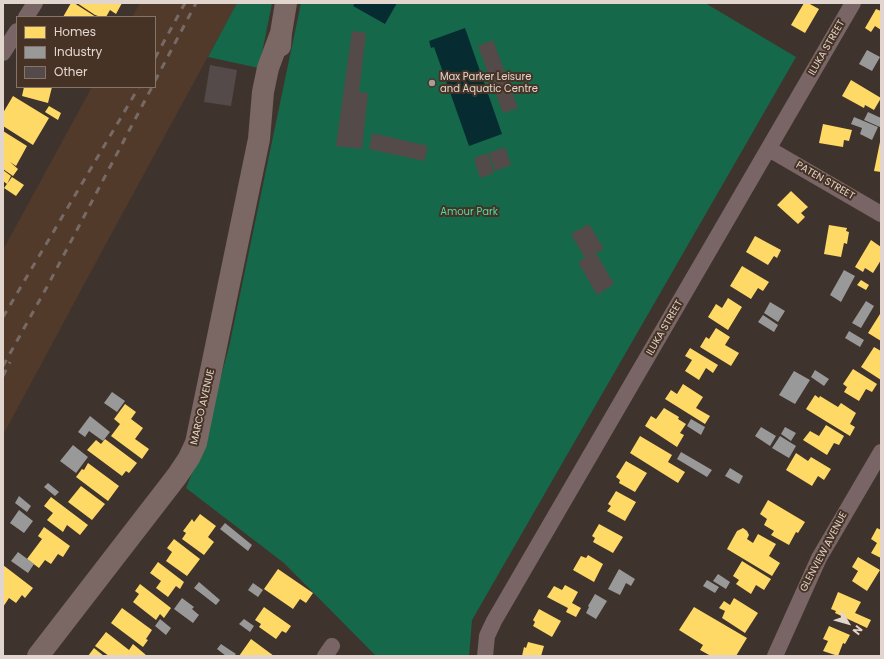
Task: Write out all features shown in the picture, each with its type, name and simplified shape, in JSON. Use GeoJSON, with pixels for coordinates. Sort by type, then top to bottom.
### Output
{"type":"FeatureCollection","features":[{"type":"Feature","properties":{"kind":"street"},"geometry":{"type":"LineString","coordinates":[[27,16],[35,3]]}},
{"type":"Feature","properties":{"kind":"street","name":"MARCO AVENUE"},"geometry":{"type":"LineString","coordinates":[[38,656],[178,476],[196,443],[260,134],[263,92],[268,68],[281,33],[286,3]]}},
{"type":"Feature","properties":{"kind":"street","name":"ILUKA STREET"},"geometry":{"type":"LineString","coordinates":[[485,656],[487,636],[494,621],[853,3]]}},
{"type":"Feature","properties":{"kind":"street"},"geometry":{"type":"LineString","coordinates":[[3,53],[16,33]]}},
{"type":"Feature","properties":{"kind":"street","name":"PATEN STREET"},"geometry":{"type":"LineString","coordinates":[[769,149],[881,214]]}},
{"type":"Feature","properties":{"kind":"street","name":"GLENVIEW AVENUE"},"geometry":{"type":"LineString","coordinates":[[774,656],[819,558],[881,452]]}},
{"type":"Feature","properties":{"kind":"shaded area"},"geometry":{"type":"Polygon","coordinates":[[[140,3],[237,3],[3,435],[3,250],[91,88],[156,88],[156,16],[133,16],[140,3]]]}},
{"type":"Feature","properties":{"kind":"green space"},"geometry":{"type":"Polygon","coordinates":[[[237,3],[272,3],[259,68],[208,57],[237,3]]]}},
{"type":"Feature","properties":{"kind":"green space","name":"Amour Park"},"geometry":{"type":"Polygon","coordinates":[[[301,3],[705,3],[796,57],[472,620],[469,656],[376,656],[284,563],[186,488],[200,453],[229,347],[301,3]]]}},
{"type":"Feature","properties":{"kind":"water"},"geometry":{"type":"Polygon","coordinates":[[[355,3],[397,3],[385,24],[353,6],[355,3]]]}},
{"type":"Feature","properties":{"kind":"water"},"geometry":{"type":"Polygon","coordinates":[[[465,28],[502,134],[469,146],[434,47],[431,48],[429,41],[465,28]]]}},
{"type":"Feature","properties":{"kind":"building: Homes"},"geometry":{"type":"Polygon","coordinates":[[[71,3],[74,3],[94,16],[64,16],[71,3]]]}},
{"type":"Feature","properties":{"kind":"building: Homes"},"geometry":{"type":"Polygon","coordinates":[[[77,3],[122,3],[116,14],[110,10],[107,16],[95,15],[77,3]]]}},
{"type":"Feature","properties":{"kind":"building: Homes"},"geometry":{"type":"Polygon","coordinates":[[[804,3],[808,3],[819,9],[805,33],[791,25],[804,3]]]}},
{"type":"Feature","properties":{"kind":"building: Homes"},"geometry":{"type":"Polygon","coordinates":[[[876,9],[881,11],[881,30],[875,26],[871,32],[865,28],[876,9]]]}},
{"type":"Feature","properties":{"kind":"building: Homes"},"geometry":{"type":"Polygon","coordinates":[[[851,80],[881,98],[874,110],[865,105],[864,108],[842,96],[851,80]]]}},
{"type":"Feature","properties":{"kind":"building: Homes"},"geometry":{"type":"Polygon","coordinates":[[[24,88],[52,88],[48,103],[22,96],[24,88]]]}},
{"type":"Feature","properties":{"kind":"building: Homes"},"geometry":{"type":"Polygon","coordinates":[[[13,96],[49,118],[33,145],[3,126],[3,113],[13,96]]]}},
{"type":"Feature","properties":{"kind":"building: Homes"},"geometry":{"type":"Polygon","coordinates":[[[49,106],[61,113],[58,120],[45,112],[49,106]]]}},
{"type":"Feature","properties":{"kind":"building: Homes"},"geometry":{"type":"Polygon","coordinates":[[[823,124],[852,130],[849,141],[844,140],[843,147],[819,143],[823,124]]]}},
{"type":"Feature","properties":{"kind":"building: Homes"},"geometry":{"type":"Polygon","coordinates":[[[3,131],[27,146],[16,166],[10,162],[18,169],[13,176],[3,169],[3,131]]]}},
{"type":"Feature","properties":{"kind":"building: Homes"},"geometry":{"type":"Polygon","coordinates":[[[881,142],[881,172],[874,171],[881,142]]]}},
{"type":"Feature","properties":{"kind":"building: Homes"},"geometry":{"type":"Polygon","coordinates":[[[3,170],[11,176],[7,184],[3,181],[3,170]]]}},
{"type":"Feature","properties":{"kind":"building: Homes"},"geometry":{"type":"Polygon","coordinates":[[[12,177],[24,185],[16,196],[4,188],[12,177]]]}},
{"type":"Feature","properties":{"kind":"building: Homes"},"geometry":{"type":"Polygon","coordinates":[[[791,191],[808,207],[801,213],[805,217],[798,224],[777,205],[791,191]]]}},
{"type":"Feature","properties":{"kind":"building: Homes"},"geometry":{"type":"Polygon","coordinates":[[[829,225],[847,228],[846,231],[849,232],[847,244],[844,243],[841,257],[824,254],[829,225]]]}},
{"type":"Feature","properties":{"kind":"building: Homes"},"geometry":{"type":"Polygon","coordinates":[[[755,236],[781,250],[777,258],[774,256],[768,265],[746,252],[755,236]]]}},
{"type":"Feature","properties":{"kind":"building: Homes"},"geometry":{"type":"Polygon","coordinates":[[[871,240],[881,247],[881,260],[873,273],[865,268],[863,272],[855,267],[871,240]]]}},
{"type":"Feature","properties":{"kind":"building: Homes"},"geometry":{"type":"Polygon","coordinates":[[[742,266],[769,282],[763,291],[758,288],[751,299],[730,286],[742,266]]]}},
{"type":"Feature","properties":{"kind":"building: Homes"},"geometry":{"type":"Polygon","coordinates":[[[861,280],[869,285],[866,290],[857,285],[861,280]]]}},
{"type":"Feature","properties":{"kind":"building: Homes"},"geometry":{"type":"Polygon","coordinates":[[[728,298],[742,307],[728,330],[708,317],[716,304],[722,308],[728,298]]]}},
{"type":"Feature","properties":{"kind":"building: Homes"},"geometry":{"type":"Polygon","coordinates":[[[880,314],[881,315],[881,341],[868,333],[880,314]]]}},
{"type":"Feature","properties":{"kind":"building: Homes"},"geometry":{"type":"Polygon","coordinates":[[[716,328],[730,337],[725,345],[739,353],[731,366],[700,347],[706,337],[709,339],[716,328]]]}},
{"type":"Feature","properties":{"kind":"building: Homes"},"geometry":{"type":"Polygon","coordinates":[[[874,347],[881,351],[881,380],[861,367],[874,347]]]}},
{"type":"Feature","properties":{"kind":"building: Homes"},"geometry":{"type":"Polygon","coordinates":[[[690,348],[718,365],[713,373],[706,368],[699,380],[685,371],[692,360],[685,356],[690,348]]]}},
{"type":"Feature","properties":{"kind":"building: Homes"},"geometry":{"type":"Polygon","coordinates":[[[853,369],[877,384],[872,392],[866,389],[859,401],[844,392],[847,387],[843,384],[853,369]]]}},
{"type":"Feature","properties":{"kind":"building: Homes"},"geometry":{"type":"Polygon","coordinates":[[[683,384],[703,397],[696,408],[710,416],[705,424],[665,399],[671,390],[677,394],[683,384]]]}},
{"type":"Feature","properties":{"kind":"building: Homes"},"geometry":{"type":"Polygon","coordinates":[[[815,395],[819,398],[820,396],[838,407],[841,403],[856,413],[850,424],[855,427],[850,436],[806,409],[815,395]]]}},
{"type":"Feature","properties":{"kind":"building: Homes"},"geometry":{"type":"Polygon","coordinates":[[[125,404],[136,412],[131,419],[143,428],[135,439],[149,449],[142,459],[111,436],[120,424],[114,419],[125,404]]]}},
{"type":"Feature","properties":{"kind":"building: Homes"},"geometry":{"type":"Polygon","coordinates":[[[664,408],[679,417],[678,419],[686,424],[680,433],[684,435],[677,447],[645,426],[651,416],[656,419],[664,408]]]}},
{"type":"Feature","properties":{"kind":"building: Homes"},"geometry":{"type":"Polygon","coordinates":[[[826,425],[844,436],[839,445],[834,443],[827,455],[803,440],[810,431],[819,436],[826,425]]]}},
{"type":"Feature","properties":{"kind":"building: Homes"},"geometry":{"type":"Polygon","coordinates":[[[640,436],[672,455],[668,462],[685,472],[678,483],[630,453],[640,436]]]}},
{"type":"Feature","properties":{"kind":"building: Homes"},"geometry":{"type":"Polygon","coordinates":[[[105,439],[137,463],[129,473],[126,471],[122,476],[87,450],[96,440],[101,444],[105,439]]]}},
{"type":"Feature","properties":{"kind":"building: Homes"},"geometry":{"type":"Polygon","coordinates":[[[796,453],[808,461],[811,457],[831,469],[824,480],[818,476],[812,486],[786,470],[796,453]]]}},
{"type":"Feature","properties":{"kind":"building: Homes"},"geometry":{"type":"Polygon","coordinates":[[[626,461],[647,473],[635,492],[619,483],[620,480],[616,477],[626,461]]]}},
{"type":"Feature","properties":{"kind":"building: Homes"},"geometry":{"type":"Polygon","coordinates":[[[88,463],[119,486],[108,501],[76,477],[82,469],[84,470],[88,463]]]}},
{"type":"Feature","properties":{"kind":"building: Homes"},"geometry":{"type":"Polygon","coordinates":[[[81,486],[105,504],[92,520],[68,502],[81,486]]]}},
{"type":"Feature","properties":{"kind":"building: Homes"},"geometry":{"type":"Polygon","coordinates":[[[616,491],[636,502],[625,521],[607,511],[611,506],[608,504],[616,491]]]}},
{"type":"Feature","properties":{"kind":"building: Homes"},"geometry":{"type":"Polygon","coordinates":[[[51,497],[88,525],[80,535],[67,525],[63,532],[47,520],[53,513],[44,506],[51,497]]]}},
{"type":"Feature","properties":{"kind":"building: Homes"},"geometry":{"type":"Polygon","coordinates":[[[768,500],[805,522],[798,533],[796,532],[789,545],[771,535],[774,531],[764,525],[767,519],[760,514],[768,500]]]}},
{"type":"Feature","properties":{"kind":"building: Homes"},"geometry":{"type":"Polygon","coordinates":[[[200,514],[216,526],[208,537],[214,542],[204,555],[182,539],[186,533],[183,531],[192,519],[194,522],[200,514]]]}},
{"type":"Feature","properties":{"kind":"building: Homes"},"geometry":{"type":"Polygon","coordinates":[[[599,524],[623,537],[613,553],[593,542],[595,538],[592,536],[599,524]]]}},
{"type":"Feature","properties":{"kind":"building: Homes"},"geometry":{"type":"Polygon","coordinates":[[[44,527],[70,546],[63,557],[58,554],[51,564],[45,560],[39,568],[27,559],[42,539],[38,536],[44,527]]]}},
{"type":"Feature","properties":{"kind":"building: Homes"},"geometry":{"type":"Polygon","coordinates":[[[743,528],[749,535],[747,539],[753,543],[758,534],[776,544],[769,556],[780,563],[772,576],[727,549],[737,531],[743,528]]]}},
{"type":"Feature","properties":{"kind":"building: Homes"},"geometry":{"type":"Polygon","coordinates":[[[877,528],[881,530],[881,558],[871,553],[877,543],[871,539],[877,528]]]}},
{"type":"Feature","properties":{"kind":"building: Homes"},"geometry":{"type":"Polygon","coordinates":[[[174,539],[200,559],[187,576],[166,561],[172,552],[167,548],[174,539]]]}},
{"type":"Feature","properties":{"kind":"building: Homes"},"geometry":{"type":"Polygon","coordinates":[[[588,555],[603,564],[594,582],[573,570],[581,556],[586,558],[588,555]]]}},
{"type":"Feature","properties":{"kind":"building: Homes"},"geometry":{"type":"Polygon","coordinates":[[[858,557],[880,570],[867,591],[852,581],[858,571],[852,567],[858,557]]]}},
{"type":"Feature","properties":{"kind":"building: Homes"},"geometry":{"type":"Polygon","coordinates":[[[742,561],[771,579],[764,590],[756,585],[751,594],[736,584],[739,580],[733,576],[742,561]]]}},
{"type":"Feature","properties":{"kind":"building: Homes"},"geometry":{"type":"Polygon","coordinates":[[[158,562],[184,582],[180,589],[176,586],[168,597],[156,588],[161,581],[150,573],[158,562]]]}},
{"type":"Feature","properties":{"kind":"building: Homes"},"geometry":{"type":"Polygon","coordinates":[[[3,565],[33,588],[25,598],[22,595],[16,603],[9,598],[3,607],[3,565]]]}},
{"type":"Feature","properties":{"kind":"building: Homes"},"geometry":{"type":"Polygon","coordinates":[[[278,569],[313,593],[306,603],[300,599],[293,609],[264,589],[278,569]]]}},
{"type":"Feature","properties":{"kind":"building: Homes"},"geometry":{"type":"Polygon","coordinates":[[[140,584],[171,608],[164,618],[160,614],[156,620],[133,602],[139,594],[135,591],[140,584]]]}},
{"type":"Feature","properties":{"kind":"building: Homes"},"geometry":{"type":"Polygon","coordinates":[[[565,585],[578,592],[572,603],[581,608],[576,617],[566,612],[568,608],[547,597],[554,586],[562,590],[565,585]]]}},
{"type":"Feature","properties":{"kind":"building: Homes"},"geometry":{"type":"Polygon","coordinates":[[[838,592],[861,602],[855,613],[871,620],[867,628],[835,613],[836,611],[831,609],[838,592]]]}},
{"type":"Feature","properties":{"kind":"building: Homes"},"geometry":{"type":"Polygon","coordinates":[[[734,598],[758,613],[745,633],[722,618],[725,611],[719,608],[724,601],[730,605],[734,598]]]}},
{"type":"Feature","properties":{"kind":"building: Homes"},"geometry":{"type":"Polygon","coordinates":[[[264,607],[291,626],[286,633],[282,631],[276,639],[259,627],[261,624],[255,620],[264,607]]]}},
{"type":"Feature","properties":{"kind":"building: Homes"},"geometry":{"type":"Polygon","coordinates":[[[694,607],[747,638],[736,656],[711,656],[700,650],[703,645],[679,630],[694,607]]]}},
{"type":"Feature","properties":{"kind":"building: Homes"},"geometry":{"type":"Polygon","coordinates":[[[122,608],[152,630],[143,647],[111,623],[122,608]]]}},
{"type":"Feature","properties":{"kind":"building: Homes"},"geometry":{"type":"Polygon","coordinates":[[[539,609],[561,621],[552,637],[533,626],[535,622],[533,620],[539,609]]]}},
{"type":"Feature","properties":{"kind":"building: Homes"},"geometry":{"type":"Polygon","coordinates":[[[829,626],[850,635],[845,644],[843,643],[838,656],[823,651],[828,641],[823,639],[829,626]]]}},
{"type":"Feature","properties":{"kind":"building: Homes"},"geometry":{"type":"Polygon","coordinates":[[[106,632],[129,650],[133,644],[146,655],[109,656],[95,646],[106,632]]]}},
{"type":"Feature","properties":{"kind":"building: Homes"},"geometry":{"type":"Polygon","coordinates":[[[251,639],[274,656],[239,656],[251,639]]]}},
{"type":"Feature","properties":{"kind":"building: Homes"},"geometry":{"type":"Polygon","coordinates":[[[528,642],[544,646],[541,656],[522,656],[524,647],[526,648],[528,642]]]}},
{"type":"Feature","properties":{"kind":"building: Homes"},"geometry":{"type":"Polygon","coordinates":[[[94,648],[104,656],[88,656],[94,648]]]}},
{"type":"Feature","properties":{"kind":"building: Industry"},"geometry":{"type":"Polygon","coordinates":[[[867,50],[880,57],[872,71],[859,64],[867,50]]]}},
{"type":"Feature","properties":{"kind":"building: Industry"},"geometry":{"type":"Polygon","coordinates":[[[868,112],[881,118],[880,127],[864,120],[868,112]]]}},
{"type":"Feature","properties":{"kind":"building: Industry"},"geometry":{"type":"Polygon","coordinates":[[[854,117],[878,127],[872,140],[860,134],[862,128],[851,124],[854,117]]]}},
{"type":"Feature","properties":{"kind":"building: Industry"},"geometry":{"type":"Polygon","coordinates":[[[844,270],[855,276],[841,302],[830,295],[844,270]]]}},
{"type":"Feature","properties":{"kind":"building: Industry"},"geometry":{"type":"Polygon","coordinates":[[[866,301],[874,306],[861,328],[852,323],[866,301]]]}},
{"type":"Feature","properties":{"kind":"building: Industry"},"geometry":{"type":"Polygon","coordinates":[[[770,302],[785,311],[778,322],[764,313],[770,302]]]}},
{"type":"Feature","properties":{"kind":"building: Industry"},"geometry":{"type":"Polygon","coordinates":[[[763,315],[778,325],[774,332],[758,322],[763,315]]]}},
{"type":"Feature","properties":{"kind":"building: Industry"},"geometry":{"type":"Polygon","coordinates":[[[849,331],[864,340],[860,347],[845,338],[849,331]]]}},
{"type":"Feature","properties":{"kind":"building: Industry"},"geometry":{"type":"Polygon","coordinates":[[[815,370],[829,379],[824,386],[811,377],[815,370]]]}},
{"type":"Feature","properties":{"kind":"building: Industry"},"geometry":{"type":"Polygon","coordinates":[[[794,371],[810,380],[795,404],[779,395],[794,371]]]}},
{"type":"Feature","properties":{"kind":"building: Industry"},"geometry":{"type":"Polygon","coordinates":[[[112,392],[125,401],[117,412],[104,403],[112,392]]]}},
{"type":"Feature","properties":{"kind":"building: Industry"},"geometry":{"type":"Polygon","coordinates":[[[90,416],[110,432],[103,441],[89,431],[85,437],[78,432],[90,416]]]}},
{"type":"Feature","properties":{"kind":"building: Industry"},"geometry":{"type":"Polygon","coordinates":[[[691,419],[705,427],[701,435],[687,426],[691,419]]]}},
{"type":"Feature","properties":{"kind":"building: Industry"},"geometry":{"type":"Polygon","coordinates":[[[761,427],[776,436],[770,446],[755,436],[761,427]]]}},
{"type":"Feature","properties":{"kind":"building: Industry"},"geometry":{"type":"Polygon","coordinates":[[[785,427],[796,433],[791,441],[781,434],[785,427]]]}},
{"type":"Feature","properties":{"kind":"building: Industry"},"geometry":{"type":"Polygon","coordinates":[[[780,436],[796,446],[789,458],[772,448],[780,436]]]}},
{"type":"Feature","properties":{"kind":"building: Industry"},"geometry":{"type":"Polygon","coordinates":[[[73,445],[88,457],[76,473],[60,461],[73,445]]]}},
{"type":"Feature","properties":{"kind":"building: Industry"},"geometry":{"type":"Polygon","coordinates":[[[681,452],[712,470],[707,477],[677,459],[681,452]]]}},
{"type":"Feature","properties":{"kind":"building: Industry"},"geometry":{"type":"Polygon","coordinates":[[[730,468],[743,476],[739,484],[725,476],[730,468]]]}},
{"type":"Feature","properties":{"kind":"building: Industry"},"geometry":{"type":"Polygon","coordinates":[[[48,483],[59,492],[55,496],[44,487],[48,483]]]}},
{"type":"Feature","properties":{"kind":"building: Industry"},"geometry":{"type":"Polygon","coordinates":[[[19,496],[31,506],[27,512],[15,503],[19,496]]]}},
{"type":"Feature","properties":{"kind":"building: Industry"},"geometry":{"type":"Polygon","coordinates":[[[19,510],[33,521],[24,533],[10,523],[19,510]]]}},
{"type":"Feature","properties":{"kind":"building: Industry"},"geometry":{"type":"Polygon","coordinates":[[[225,523],[252,545],[248,551],[220,529],[225,523]]]}},
{"type":"Feature","properties":{"kind":"building: Industry"},"geometry":{"type":"Polygon","coordinates":[[[18,552],[34,564],[28,573],[11,561],[18,552]]]}},
{"type":"Feature","properties":{"kind":"building: Industry"},"geometry":{"type":"Polygon","coordinates":[[[619,569],[635,579],[631,586],[626,583],[620,595],[608,589],[619,569]]]}},
{"type":"Feature","properties":{"kind":"building: Industry"},"geometry":{"type":"Polygon","coordinates":[[[718,574],[730,582],[726,589],[713,581],[718,574]]]}},
{"type":"Feature","properties":{"kind":"building: Industry"},"geometry":{"type":"Polygon","coordinates":[[[707,580],[719,587],[715,593],[703,586],[707,580]]]}},
{"type":"Feature","properties":{"kind":"building: Industry"},"geometry":{"type":"Polygon","coordinates":[[[199,582],[220,600],[216,605],[194,588],[199,582]]]}},
{"type":"Feature","properties":{"kind":"building: Industry"},"geometry":{"type":"Polygon","coordinates":[[[253,583],[263,590],[258,597],[248,590],[253,583]]]}},
{"type":"Feature","properties":{"kind":"building: Industry"},"geometry":{"type":"Polygon","coordinates":[[[595,594],[607,601],[596,619],[586,613],[595,594]]]}},
{"type":"Feature","properties":{"kind":"building: Industry"},"geometry":{"type":"Polygon","coordinates":[[[182,598],[194,607],[192,609],[199,615],[193,623],[174,609],[182,598]]]}},
{"type":"Feature","properties":{"kind":"building: Industry"},"geometry":{"type":"Polygon","coordinates":[[[160,619],[171,628],[166,635],[155,626],[160,619]]]}},
{"type":"Feature","properties":{"kind":"building: Industry"},"geometry":{"type":"Polygon","coordinates":[[[244,619],[254,626],[250,632],[239,624],[244,619]]]}},
{"type":"Feature","properties":{"kind":"building: Industry"},"geometry":{"type":"Polygon","coordinates":[[[221,644],[236,654],[234,656],[226,656],[217,649],[221,644]]]}},
{"type":"Feature","properties":{"kind":"building: Other"},"geometry":{"type":"Polygon","coordinates":[[[352,31],[366,33],[359,92],[368,93],[362,149],[336,146],[352,31]]]}},
{"type":"Feature","properties":{"kind":"building: Other"},"geometry":{"type":"Polygon","coordinates":[[[493,40],[518,108],[503,113],[478,46],[493,40]]]}},
{"type":"Feature","properties":{"kind":"building: Other"},"geometry":{"type":"Polygon","coordinates":[[[210,65],[237,70],[231,106],[204,102],[210,65]]]}},
{"type":"Feature","properties":{"kind":"building: Other"},"geometry":{"type":"Polygon","coordinates":[[[372,133],[428,146],[424,161],[369,149],[372,133]]]}},
{"type":"Feature","properties":{"kind":"building: Other"},"geometry":{"type":"Polygon","coordinates":[[[505,147],[511,165],[495,171],[489,153],[505,147]]]}},
{"type":"Feature","properties":{"kind":"building: Other"},"geometry":{"type":"Polygon","coordinates":[[[488,153],[494,173],[480,178],[474,158],[488,153]]]}},
{"type":"Feature","properties":{"kind":"building: Other"},"geometry":{"type":"Polygon","coordinates":[[[589,224],[604,249],[596,253],[614,284],[597,295],[578,262],[585,258],[571,234],[589,224]]]}},
{"type":"Feature","properties":{"kind":"railway"},"geometry":{"type":"LineString","coordinates":[[156,56],[185,3]]}},
{"type":"Feature","properties":{"kind":"railway"},"geometry":{"type":"LineString","coordinates":[[156,79],[196,3]]}},
{"type":"Feature","properties":{"kind":"railway"},"geometry":{"type":"LineString","coordinates":[[3,317],[138,88]]}},
{"type":"Feature","properties":{"kind":"railway"},"geometry":{"type":"LineString","coordinates":[[3,366],[48,285],[151,88]]}},
{"type":"Feature","properties":{"kind":"railway"},"geometry":{"type":"LineString","coordinates":[[3,376],[10,362]]}},
{"type":"Feature","properties":{"kind":"place","name":"Max Parker Leisure and Aquatic Centre"},"geometry":{"type":"Point","coordinates":[432,83]}}]}
